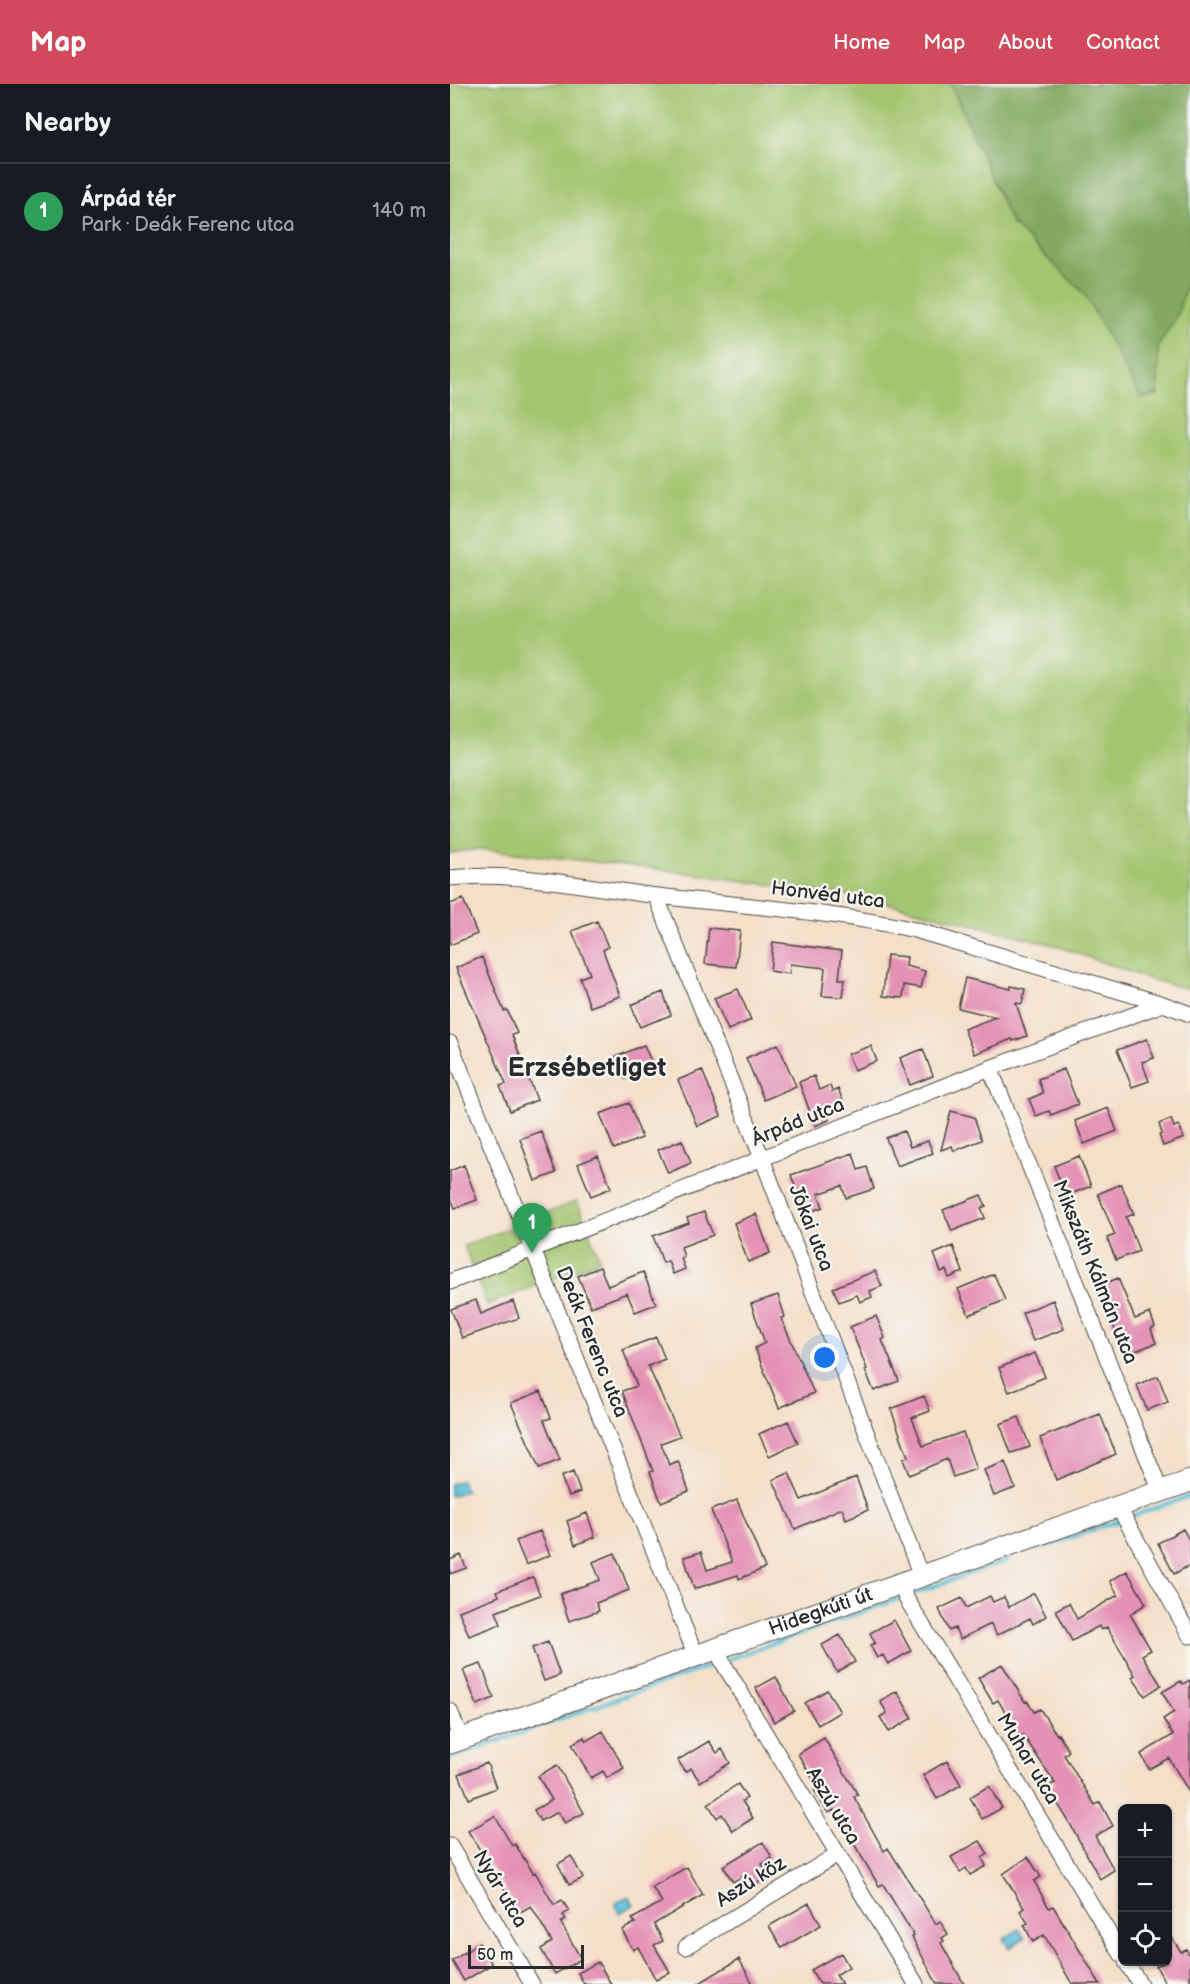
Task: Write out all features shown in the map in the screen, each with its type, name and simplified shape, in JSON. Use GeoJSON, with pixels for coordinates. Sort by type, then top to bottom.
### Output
{"type":"FeatureCollection","features":[{"type":"Feature","properties":{"kind":"main road","name":"Hidegkúti út"},"geometry":{"type":"LineString","coordinates":[[456,1741],[696,1656],[719,1656],[903,1591],[921,1576],[1122,1515],[1161,1492],[1190,1481]]}},
{"type":"Feature","properties":{"kind":"street","name":"Honvéd utca"},"geometry":{"type":"LineString","coordinates":[[450,878],[494,875],[876,921],[915,930],[1190,1014]]}},
{"type":"Feature","properties":{"kind":"street","name":"Jókai utca"},"geometry":{"type":"LineString","coordinates":[[656,896],[762,1158],[921,1576]]}},
{"type":"Feature","properties":{"kind":"street","name":"Árpád utca"},"geometry":{"type":"LineString","coordinates":[[450,1282],[990,1068],[1163,1004]]}},
{"type":"Feature","properties":{"kind":"street","name":"Deák Ferenc utca"},"geometry":{"type":"LineString","coordinates":[[450,1043],[696,1656]]}},
{"type":"Feature","properties":{"kind":"street","name":"Mikszáth Kálmán utca"},"geometry":{"type":"LineString","coordinates":[[990,1068],[1161,1492]]}},
{"type":"Feature","properties":{"kind":"street"},"geometry":{"type":"LineString","coordinates":[[1122,1515],[1188,1631]]}},
{"type":"Feature","properties":{"kind":"street","name":"Muhar utca"},"geometry":{"type":"LineString","coordinates":[[903,1591],[1118,1948]]}},
{"type":"Feature","properties":{"kind":"street","name":"Aszú utca"},"geometry":{"type":"LineString","coordinates":[[719,1656],[916,1984]]}},
{"type":"Feature","properties":{"kind":"street"},"geometry":{"type":"LineString","coordinates":[[450,1710],[456,1741]]}},
{"type":"Feature","properties":{"kind":"street","name":"Nyár utca"},"geometry":{"type":"LineString","coordinates":[[450,1846],[532,1984]]}},
{"type":"Feature","properties":{"kind":"street","name":"Aszú köz"},"geometry":{"type":"LineString","coordinates":[[686,1947],[838,1854]]}},
{"type":"Feature","properties":{"kind":"street"},"geometry":{"type":"LineString","coordinates":[[1129,1966],[1140,1984]]}},
{"type":"Feature","properties":{"kind":"green space"},"geometry":{"type":"Polygon","coordinates":[[[450,84],[951,84],[1011,223],[1084,293],[1141,398],[1158,394],[1158,346],[1177,316],[1190,271],[1190,989],[1152,980],[1054,945],[872,899],[658,869],[480,849],[450,853],[450,84]]]}},
{"type":"Feature","properties":{"kind":"green space"},"geometry":{"type":"Polygon","coordinates":[[[951,84],[1190,84],[1190,271],[1177,316],[1158,346],[1158,394],[1141,398],[1084,293],[1011,223],[951,84]]]}},
{"type":"Feature","properties":{"kind":"green space"},"geometry":{"type":"Polygon","coordinates":[[[577,1201],[600,1260],[487,1305],[464,1246],[577,1201]]]}},
{"type":"Feature","properties":{"kind":"water"},"geometry":{"type":"Polygon","coordinates":[[[461,1480],[466,1491],[450,1496],[450,1484],[461,1480]]]}},
{"type":"Feature","properties":{"kind":"water"},"geometry":{"type":"Polygon","coordinates":[[[628,1896],[634,1905],[620,1913],[615,1904],[628,1896]]]}},
{"type":"Feature","properties":{"kind":"water"},"geometry":{"type":"Polygon","coordinates":[[[1019,1929],[1025,1938],[1009,1948],[1003,1939],[1019,1929]]]}},
{"type":"Feature","properties":{"kind":"building"},"geometry":{"type":"Polygon","coordinates":[[[463,899],[477,934],[450,945],[450,904],[463,899]]]}},
{"type":"Feature","properties":{"kind":"building"},"geometry":{"type":"Polygon","coordinates":[[[597,921],[608,947],[603,950],[620,996],[590,1007],[580,978],[590,974],[572,931],[597,921]]]}},
{"type":"Feature","properties":{"kind":"building"},"geometry":{"type":"Polygon","coordinates":[[[709,928],[740,931],[736,967],[705,964],[709,928]]]}},
{"type":"Feature","properties":{"kind":"building"},"geometry":{"type":"Polygon","coordinates":[[[773,942],[842,951],[839,979],[845,979],[843,997],[822,996],[825,968],[790,964],[789,974],[770,971],[773,942]]]}},
{"type":"Feature","properties":{"kind":"building"},"geometry":{"type":"Polygon","coordinates":[[[887,955],[907,957],[906,966],[925,971],[921,988],[904,985],[903,998],[883,996],[887,955]]]}},
{"type":"Feature","properties":{"kind":"building"},"geometry":{"type":"Polygon","coordinates":[[[482,957],[504,1011],[507,1010],[517,1033],[512,1035],[537,1100],[510,1111],[500,1086],[506,1084],[456,968],[482,957]]]}},
{"type":"Feature","properties":{"kind":"building"},"geometry":{"type":"Polygon","coordinates":[[[965,978],[1011,989],[1011,986],[1025,989],[1022,1004],[1016,1003],[1027,1036],[1013,1041],[1012,1039],[974,1054],[964,1029],[996,1017],[958,1008],[965,978]]]}},
{"type":"Feature","properties":{"kind":"building"},"geometry":{"type":"Polygon","coordinates":[[[738,989],[751,1020],[728,1030],[714,998],[738,989]]]}},
{"type":"Feature","properties":{"kind":"building"},"geometry":{"type":"Polygon","coordinates":[[[663,992],[671,1015],[640,1027],[631,1005],[663,992]]]}},
{"type":"Feature","properties":{"kind":"building"},"geometry":{"type":"Polygon","coordinates":[[[1147,1039],[1154,1058],[1142,1062],[1149,1081],[1132,1087],[1117,1050],[1147,1039]]]}},
{"type":"Feature","properties":{"kind":"building"},"geometry":{"type":"Polygon","coordinates":[[[778,1044],[796,1086],[764,1100],[746,1058],[778,1044]]]}},
{"type":"Feature","properties":{"kind":"building"},"geometry":{"type":"Polygon","coordinates":[[[644,1045],[651,1061],[633,1069],[636,1075],[625,1079],[615,1057],[644,1045]]]}},
{"type":"Feature","properties":{"kind":"building"},"geometry":{"type":"Polygon","coordinates":[[[871,1046],[877,1061],[854,1070],[848,1054],[871,1046]]]}},
{"type":"Feature","properties":{"kind":"building"},"geometry":{"type":"Polygon","coordinates":[[[923,1049],[933,1076],[910,1085],[900,1058],[923,1049]]]}},
{"type":"Feature","properties":{"kind":"building"},"geometry":{"type":"Polygon","coordinates":[[[1064,1069],[1078,1104],[1051,1115],[1049,1111],[1036,1116],[1029,1099],[1043,1093],[1038,1079],[1064,1069]]]}},
{"type":"Feature","properties":{"kind":"building"},"geometry":{"type":"Polygon","coordinates":[[[702,1070],[721,1116],[697,1126],[678,1080],[702,1070]]]}},
{"type":"Feature","properties":{"kind":"building"},"geometry":{"type":"Polygon","coordinates":[[[814,1076],[819,1090],[830,1085],[832,1092],[838,1089],[843,1101],[837,1103],[838,1108],[827,1113],[829,1120],[815,1126],[799,1082],[814,1076]]]}},
{"type":"Feature","properties":{"kind":"building"},"geometry":{"type":"Polygon","coordinates":[[[629,1103],[642,1138],[614,1149],[600,1114],[629,1103]]]}},
{"type":"Feature","properties":{"kind":"building"},"geometry":{"type":"Polygon","coordinates":[[[1108,1108],[1117,1131],[1084,1144],[1075,1121],[1108,1108]]]}},
{"type":"Feature","properties":{"kind":"building"},"geometry":{"type":"Polygon","coordinates":[[[951,1111],[974,1117],[982,1140],[954,1151],[952,1146],[941,1150],[951,1111]]]}},
{"type":"Feature","properties":{"kind":"building"},"geometry":{"type":"Polygon","coordinates":[[[1171,1119],[1174,1127],[1179,1125],[1184,1138],[1163,1146],[1159,1135],[1162,1134],[1159,1124],[1171,1119]]]}},
{"type":"Feature","properties":{"kind":"building"},"geometry":{"type":"Polygon","coordinates":[[[541,1131],[556,1173],[535,1181],[520,1139],[541,1131]]]}},
{"type":"Feature","properties":{"kind":"building"},"geometry":{"type":"Polygon","coordinates":[[[904,1131],[910,1147],[928,1141],[933,1153],[897,1166],[886,1138],[904,1131]]]}},
{"type":"Feature","properties":{"kind":"building"},"geometry":{"type":"Polygon","coordinates":[[[682,1140],[691,1163],[668,1173],[658,1150],[682,1140]]]}},
{"type":"Feature","properties":{"kind":"building"},"geometry":{"type":"Polygon","coordinates":[[[853,1153],[858,1170],[867,1167],[874,1189],[846,1198],[842,1186],[818,1194],[823,1207],[805,1214],[791,1175],[853,1153]]]}},
{"type":"Feature","properties":{"kind":"building"},"geometry":{"type":"Polygon","coordinates":[[[598,1156],[611,1188],[591,1196],[578,1164],[598,1156]]]}},
{"type":"Feature","properties":{"kind":"building"},"geometry":{"type":"Polygon","coordinates":[[[1079,1156],[1091,1186],[1066,1196],[1054,1166],[1079,1156]]]}},
{"type":"Feature","properties":{"kind":"building"},"geometry":{"type":"Polygon","coordinates":[[[464,1165],[477,1200],[455,1208],[450,1196],[450,1171],[464,1165]]]}},
{"type":"Feature","properties":{"kind":"building"},"geometry":{"type":"Polygon","coordinates":[[[1121,1184],[1134,1214],[1126,1217],[1139,1251],[1116,1260],[1107,1238],[1115,1235],[1098,1194],[1121,1184]]]}},
{"type":"Feature","properties":{"kind":"building"},"geometry":{"type":"Polygon","coordinates":[[[981,1195],[986,1206],[981,1208],[985,1218],[952,1231],[943,1210],[981,1195]]]}},
{"type":"Feature","properties":{"kind":"building"},"geometry":{"type":"Polygon","coordinates":[[[704,1212],[713,1235],[681,1247],[684,1257],[681,1258],[685,1269],[673,1274],[668,1261],[663,1263],[653,1236],[689,1223],[687,1218],[704,1212]]]}},
{"type":"Feature","properties":{"kind":"building"},"geometry":{"type":"Polygon","coordinates":[[[756,1214],[770,1253],[748,1262],[734,1223],[756,1214]]]}},
{"type":"Feature","properties":{"kind":"building"},"geometry":{"type":"Polygon","coordinates":[[[953,1246],[963,1272],[949,1278],[946,1270],[941,1272],[934,1254],[953,1246]]]}},
{"type":"Feature","properties":{"kind":"building"},"geometry":{"type":"Polygon","coordinates":[[[600,1267],[608,1286],[643,1272],[656,1304],[635,1312],[627,1293],[591,1307],[578,1276],[600,1267]]]}},
{"type":"Feature","properties":{"kind":"building"},"geometry":{"type":"Polygon","coordinates":[[[875,1271],[882,1286],[870,1291],[872,1297],[860,1302],[857,1295],[839,1302],[833,1288],[875,1271]]]}},
{"type":"Feature","properties":{"kind":"building"},"geometry":{"type":"Polygon","coordinates":[[[994,1274],[1005,1300],[969,1315],[958,1289],[994,1274]]]}},
{"type":"Feature","properties":{"kind":"building"},"geometry":{"type":"Polygon","coordinates":[[[1118,1278],[1135,1319],[1150,1313],[1155,1327],[1151,1329],[1156,1343],[1125,1355],[1098,1287],[1118,1278]]]}},
{"type":"Feature","properties":{"kind":"building"},"geometry":{"type":"Polygon","coordinates":[[[778,1295],[785,1317],[781,1318],[814,1393],[779,1408],[755,1348],[765,1343],[751,1304],[778,1295]]]}},
{"type":"Feature","properties":{"kind":"building"},"geometry":{"type":"Polygon","coordinates":[[[476,1300],[481,1314],[513,1301],[519,1318],[462,1338],[451,1309],[476,1300]]]}},
{"type":"Feature","properties":{"kind":"building"},"geometry":{"type":"Polygon","coordinates":[[[1053,1300],[1064,1329],[1033,1341],[1022,1313],[1053,1300]]]}},
{"type":"Feature","properties":{"kind":"building"},"geometry":{"type":"Polygon","coordinates":[[[876,1316],[885,1338],[882,1340],[899,1381],[874,1391],[850,1327],[876,1316]]]}},
{"type":"Feature","properties":{"kind":"building"},"geometry":{"type":"Polygon","coordinates":[[[656,1337],[665,1359],[648,1366],[680,1436],[661,1443],[669,1465],[678,1461],[689,1491],[661,1502],[650,1472],[653,1471],[622,1391],[637,1386],[623,1350],[656,1337]]]}},
{"type":"Feature","properties":{"kind":"building"},"geometry":{"type":"Polygon","coordinates":[[[1035,1353],[1045,1377],[1009,1392],[999,1368],[1035,1353]]]}},
{"type":"Feature","properties":{"kind":"building"},"geometry":{"type":"Polygon","coordinates":[[[1158,1376],[1168,1402],[1147,1410],[1137,1385],[1158,1376]]]}},
{"type":"Feature","properties":{"kind":"building"},"geometry":{"type":"Polygon","coordinates":[[[541,1391],[551,1418],[544,1420],[560,1460],[539,1468],[511,1403],[541,1391]]]}},
{"type":"Feature","properties":{"kind":"building"},"geometry":{"type":"Polygon","coordinates":[[[924,1396],[930,1411],[912,1418],[923,1446],[963,1432],[976,1469],[953,1477],[947,1459],[909,1475],[903,1459],[908,1457],[891,1409],[924,1396]]]}},
{"type":"Feature","properties":{"kind":"building"},"geometry":{"type":"Polygon","coordinates":[[[1100,1414],[1116,1454],[1056,1480],[1040,1438],[1100,1414]]]}},
{"type":"Feature","properties":{"kind":"building"},"geometry":{"type":"Polygon","coordinates":[[[1019,1417],[1030,1447],[1011,1453],[1000,1424],[1019,1417]]]}},
{"type":"Feature","properties":{"kind":"building"},"geometry":{"type":"Polygon","coordinates":[[[788,1421],[798,1443],[769,1456],[759,1434],[788,1421]]]}},
{"type":"Feature","properties":{"kind":"building"},"geometry":{"type":"Polygon","coordinates":[[[1005,1462],[1015,1488],[994,1496],[984,1470],[1005,1462]]]}},
{"type":"Feature","properties":{"kind":"building"},"geometry":{"type":"Polygon","coordinates":[[[573,1472],[580,1492],[569,1496],[561,1477],[573,1472]]]}},
{"type":"Feature","properties":{"kind":"building"},"geometry":{"type":"Polygon","coordinates":[[[789,1473],[801,1500],[856,1477],[868,1510],[846,1519],[842,1508],[795,1529],[773,1480],[789,1473]]]}},
{"type":"Feature","properties":{"kind":"building"},"geometry":{"type":"Polygon","coordinates":[[[737,1500],[765,1568],[739,1579],[738,1575],[694,1589],[684,1557],[701,1552],[707,1570],[732,1562],[711,1510],[737,1500]]]}},
{"type":"Feature","properties":{"kind":"building"},"geometry":{"type":"Polygon","coordinates":[[[587,1513],[595,1537],[575,1545],[567,1521],[587,1513]]]}},
{"type":"Feature","properties":{"kind":"building"},"geometry":{"type":"Polygon","coordinates":[[[1183,1529],[1190,1542],[1190,1565],[1174,1574],[1158,1543],[1183,1529]]]}},
{"type":"Feature","properties":{"kind":"building"},"geometry":{"type":"Polygon","coordinates":[[[540,1531],[550,1555],[526,1565],[516,1541],[540,1531]]]}},
{"type":"Feature","properties":{"kind":"building"},"geometry":{"type":"Polygon","coordinates":[[[615,1553],[629,1590],[596,1603],[599,1611],[569,1621],[560,1594],[600,1580],[593,1562],[615,1553]]]}},
{"type":"Feature","properties":{"kind":"building"},"geometry":{"type":"Polygon","coordinates":[[[461,1555],[466,1568],[450,1574],[450,1560],[461,1555]]]}},
{"type":"Feature","properties":{"kind":"building"},"geometry":{"type":"Polygon","coordinates":[[[1127,1571],[1146,1604],[1130,1614],[1151,1650],[1142,1655],[1161,1685],[1145,1696],[1132,1677],[1135,1675],[1107,1627],[1101,1630],[1099,1626],[1072,1641],[1056,1610],[1069,1603],[1077,1619],[1118,1595],[1110,1581],[1127,1571]]]}},
{"type":"Feature","properties":{"kind":"building"},"geometry":{"type":"Polygon","coordinates":[[[533,1577],[540,1595],[496,1612],[501,1624],[469,1636],[459,1611],[499,1596],[497,1591],[533,1577]]]}},
{"type":"Feature","properties":{"kind":"building"},"geometry":{"type":"Polygon","coordinates":[[[1034,1593],[1046,1616],[1033,1624],[1030,1618],[997,1635],[991,1624],[960,1639],[955,1628],[949,1631],[939,1609],[962,1598],[966,1608],[990,1596],[993,1602],[1004,1597],[1009,1607],[1034,1593]]]}},
{"type":"Feature","properties":{"kind":"building"},"geometry":{"type":"Polygon","coordinates":[[[894,1620],[911,1651],[888,1664],[883,1655],[877,1658],[870,1645],[875,1643],[870,1633],[894,1620]]]}},
{"type":"Feature","properties":{"kind":"building"},"geometry":{"type":"Polygon","coordinates":[[[840,1635],[855,1662],[837,1672],[822,1645],[840,1635]]]}},
{"type":"Feature","properties":{"kind":"building"},"geometry":{"type":"Polygon","coordinates":[[[548,1642],[560,1675],[544,1681],[532,1648],[548,1642]]]}},
{"type":"Feature","properties":{"kind":"building"},"geometry":{"type":"Polygon","coordinates":[[[481,1664],[494,1698],[477,1705],[463,1670],[481,1664]]]}},
{"type":"Feature","properties":{"kind":"building"},"geometry":{"type":"Polygon","coordinates":[[[1002,1664],[1025,1702],[1027,1701],[1034,1712],[1040,1709],[1058,1734],[1069,1751],[1064,1755],[1095,1805],[1100,1802],[1113,1826],[1095,1836],[1114,1870],[1100,1879],[1047,1787],[1055,1783],[1023,1735],[1020,1737],[998,1700],[993,1703],[978,1678],[1002,1664]]]}},
{"type":"Feature","properties":{"kind":"building"},"geometry":{"type":"Polygon","coordinates":[[[776,1677],[794,1711],[774,1722],[756,1688],[776,1677]]]}},
{"type":"Feature","properties":{"kind":"building"},"geometry":{"type":"Polygon","coordinates":[[[1190,1680],[1190,1794],[1169,1758],[1149,1769],[1141,1754],[1173,1735],[1163,1719],[1174,1712],[1162,1692],[1181,1681],[1183,1684],[1190,1680]]]}},
{"type":"Feature","properties":{"kind":"building"},"geometry":{"type":"Polygon","coordinates":[[[827,1690],[840,1712],[818,1725],[805,1703],[827,1690]]]}},
{"type":"Feature","properties":{"kind":"building"},"geometry":{"type":"Polygon","coordinates":[[[897,1691],[912,1718],[889,1732],[880,1717],[887,1713],[880,1701],[897,1691]]]}},
{"type":"Feature","properties":{"kind":"building"},"geometry":{"type":"Polygon","coordinates":[[[603,1731],[624,1768],[607,1778],[603,1771],[591,1778],[572,1744],[584,1737],[586,1741],[603,1731]]]}},
{"type":"Feature","properties":{"kind":"building"},"geometry":{"type":"Polygon","coordinates":[[[824,1738],[858,1795],[854,1797],[884,1851],[888,1848],[936,1924],[940,1921],[948,1934],[942,1938],[944,1941],[941,1943],[964,1984],[937,1984],[912,1937],[914,1936],[883,1884],[879,1886],[834,1810],[828,1813],[814,1790],[818,1788],[798,1754],[824,1738]]]}},
{"type":"Feature","properties":{"kind":"building"},"geometry":{"type":"Polygon","coordinates":[[[709,1741],[717,1753],[722,1749],[730,1763],[700,1782],[691,1768],[685,1772],[678,1760],[709,1741]]]}},
{"type":"Feature","properties":{"kind":"building"},"geometry":{"type":"Polygon","coordinates":[[[947,1761],[961,1785],[937,1799],[923,1775],[947,1761]]]}},
{"type":"Feature","properties":{"kind":"building"},"geometry":{"type":"Polygon","coordinates":[[[487,1763],[496,1788],[469,1799],[459,1774],[487,1763]]]}},
{"type":"Feature","properties":{"kind":"building"},"geometry":{"type":"Polygon","coordinates":[[[557,1765],[584,1813],[565,1823],[558,1812],[540,1821],[534,1810],[552,1800],[538,1776],[557,1765]]]}},
{"type":"Feature","properties":{"kind":"building"},"geometry":{"type":"Polygon","coordinates":[[[738,1784],[747,1798],[742,1801],[753,1818],[733,1831],[722,1814],[717,1818],[708,1804],[738,1784]]]}},
{"type":"Feature","properties":{"kind":"building"},"geometry":{"type":"Polygon","coordinates":[[[989,1786],[1002,1808],[982,1819],[970,1797],[989,1786]]]}},
{"type":"Feature","properties":{"kind":"building"},"geometry":{"type":"Polygon","coordinates":[[[495,1816],[512,1846],[515,1844],[533,1873],[535,1872],[554,1905],[562,1900],[569,1911],[563,1915],[566,1919],[561,1923],[581,1959],[555,1974],[541,1949],[552,1942],[531,1906],[513,1916],[506,1904],[512,1901],[468,1831],[495,1816]]]}},
{"type":"Feature","properties":{"kind":"building"},"geometry":{"type":"Polygon","coordinates":[[[980,1841],[988,1854],[982,1858],[986,1866],[970,1875],[966,1868],[960,1872],[951,1857],[980,1841]]]}},
{"type":"Feature","properties":{"kind":"building"},"geometry":{"type":"Polygon","coordinates":[[[763,1842],[772,1858],[762,1864],[769,1876],[753,1886],[746,1874],[733,1882],[723,1866],[763,1842]]]}},
{"type":"Feature","properties":{"kind":"building"},"geometry":{"type":"Polygon","coordinates":[[[571,1856],[583,1878],[569,1885],[558,1864],[571,1856]]]}},
{"type":"Feature","properties":{"kind":"building"},"geometry":{"type":"Polygon","coordinates":[[[1028,1857],[1041,1877],[1034,1881],[1049,1908],[1053,1906],[1100,1984],[1072,1984],[1044,1935],[1033,1942],[1024,1925],[1028,1923],[1020,1911],[1024,1908],[1003,1874],[1028,1857]]]}},
{"type":"Feature","properties":{"kind":"building"},"geometry":{"type":"Polygon","coordinates":[[[687,1867],[703,1895],[654,1924],[663,1941],[654,1945],[670,1972],[656,1980],[638,1947],[633,1950],[622,1930],[635,1923],[632,1919],[662,1902],[652,1887],[687,1867]]]}},
{"type":"Feature","properties":{"kind":"building"},"geometry":{"type":"Polygon","coordinates":[[[809,1903],[821,1925],[782,1948],[769,1926],[809,1903]]]}},
{"type":"Feature","properties":{"kind":"building"},"geometry":{"type":"Polygon","coordinates":[[[1172,1938],[1181,1952],[1186,1949],[1190,1956],[1190,1984],[1166,1984],[1156,1966],[1172,1966],[1172,1938]]]}},
{"type":"Feature","properties":{"kind":"building"},"geometry":{"type":"Polygon","coordinates":[[[479,1943],[492,1964],[464,1981],[452,1961],[479,1943]]]}},
{"type":"Feature","properties":{"kind":"building"},"geometry":{"type":"Polygon","coordinates":[[[841,1953],[849,1967],[836,1975],[842,1984],[820,1984],[811,1970],[841,1953]]]}},
{"type":"Feature","properties":{"kind":"building"},"geometry":{"type":"Polygon","coordinates":[[[739,1959],[753,1984],[698,1984],[739,1959]]]}},
{"type":"Feature","properties":{"kind":"building"},"geometry":{"type":"Polygon","coordinates":[[[598,1962],[611,1984],[584,1984],[578,1973],[598,1962]]]}},
{"type":"Feature","properties":{"kind":"waterway"},"geometry":{"type":"LineString","coordinates":[[1038,1549],[1190,1496]]}},
{"type":"Feature","properties":{"kind":"waterway"},"geometry":{"type":"LineString","coordinates":[[450,1758],[1008,1560]]}},
{"type":"Feature","properties":{"kind":"place","name":"Árpád tér"},"geometry":{"type":"Point","coordinates":[532,1253]}},
{"type":"Feature","properties":{"kind":"district","name":"Erzsébetliget"},"geometry":{"type":"Point","coordinates":[587,1068]}}]}
